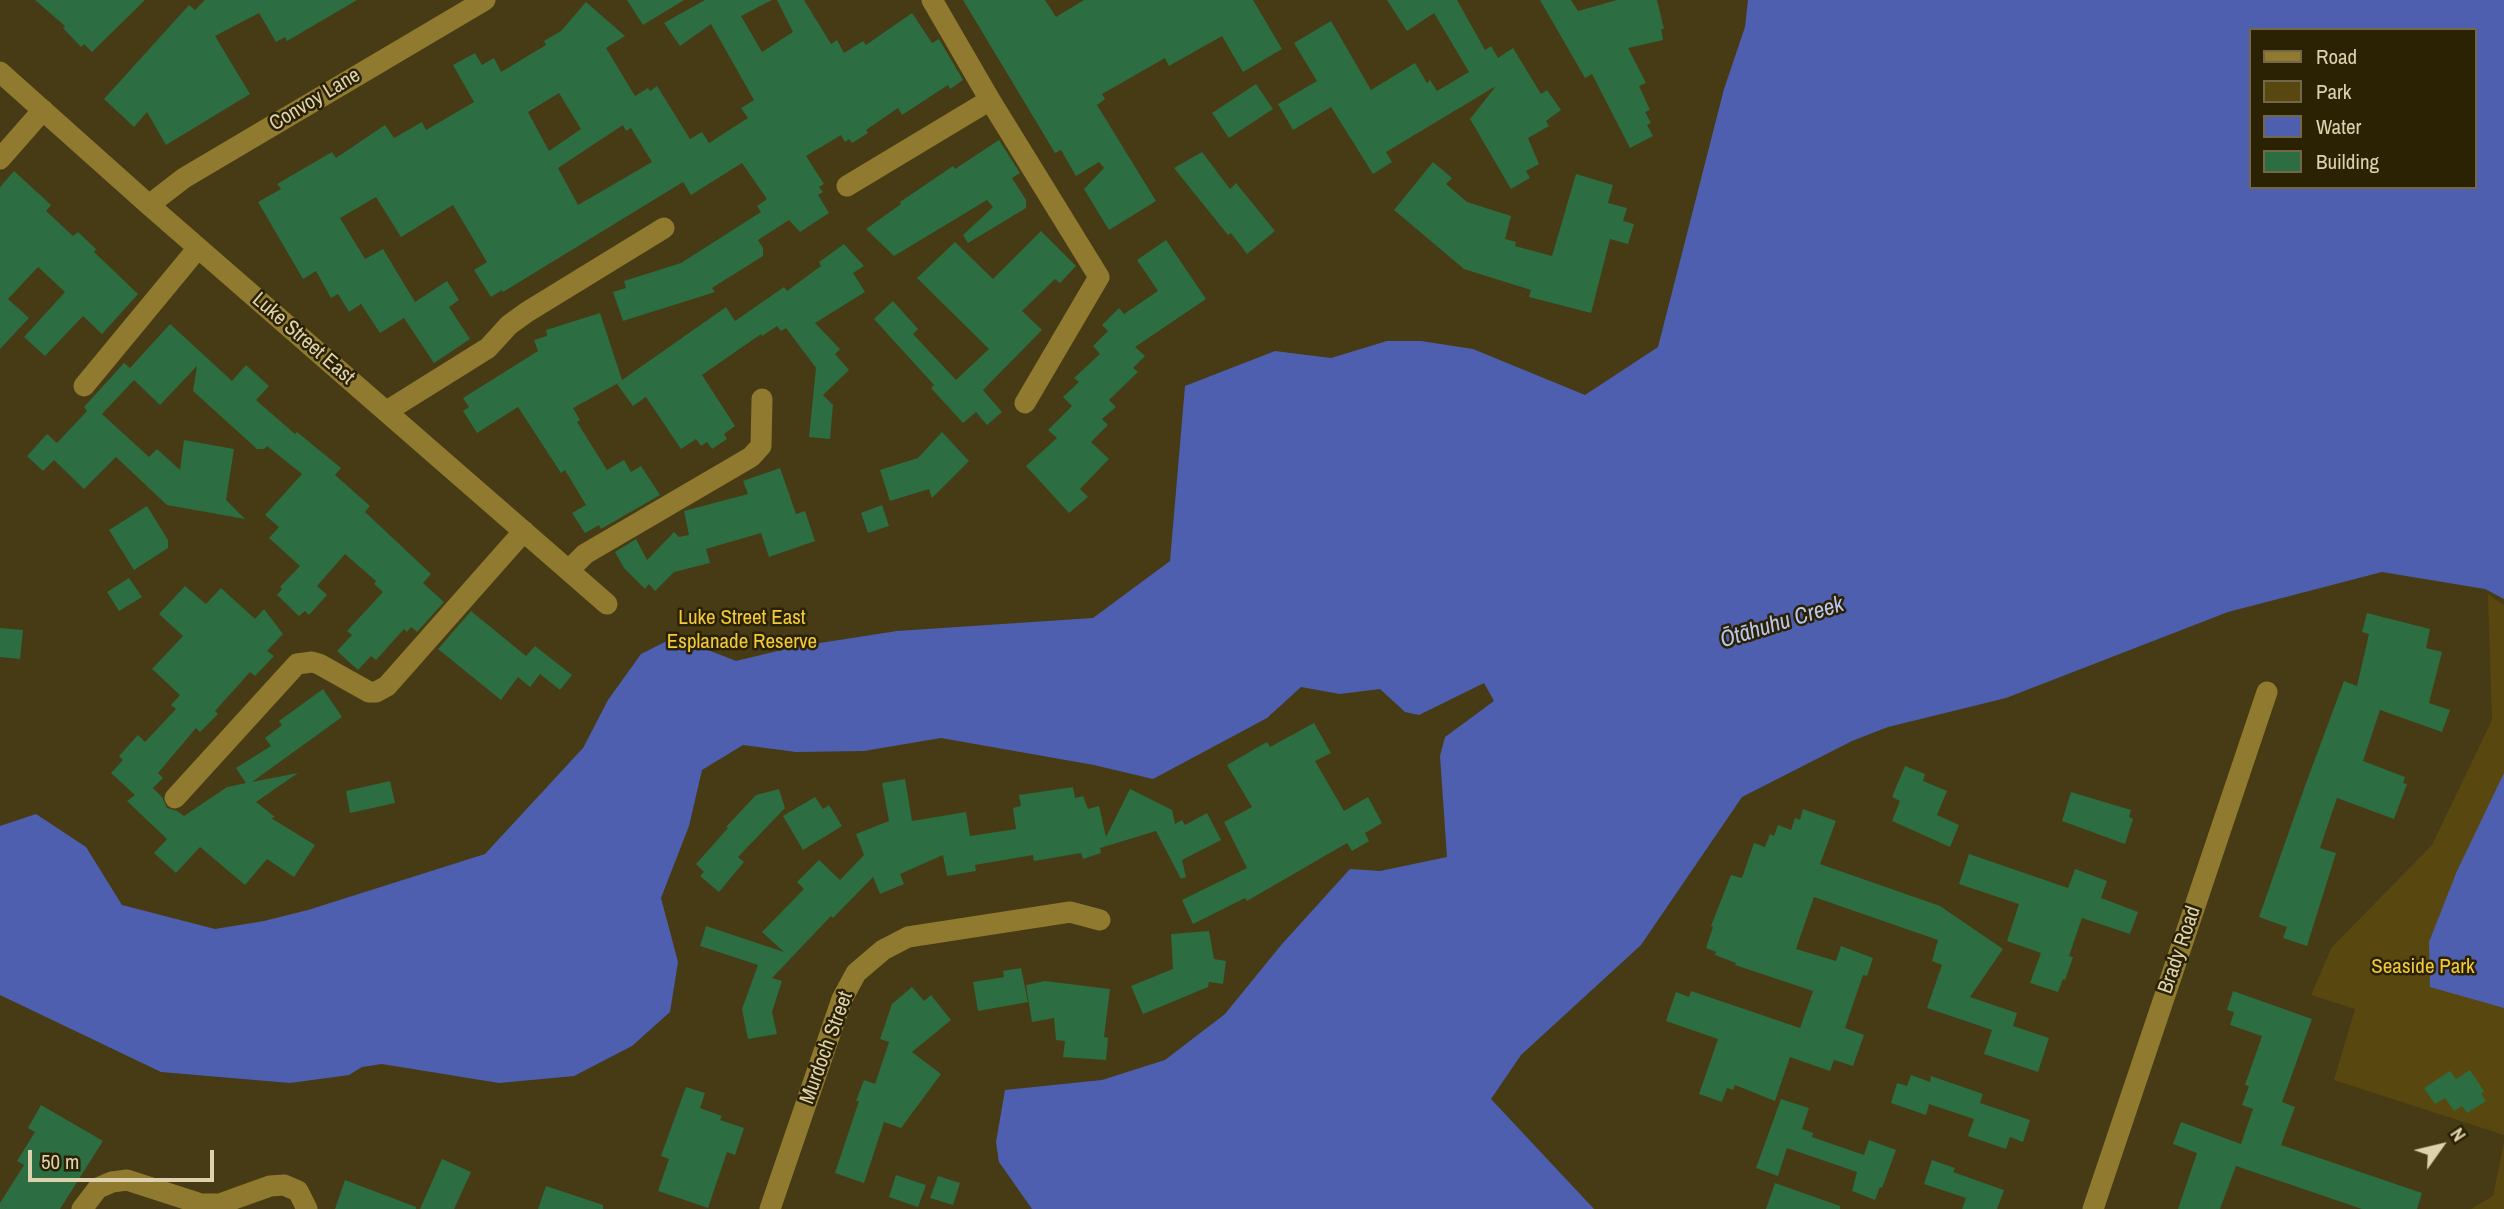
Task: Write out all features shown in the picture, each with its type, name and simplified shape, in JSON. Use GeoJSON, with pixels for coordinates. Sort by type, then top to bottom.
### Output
{"type":"FeatureCollection","features":[{"type":"Feature","properties":{"kind":"street"},"geometry":{"type":"LineString","coordinates":[[932,0],[989,100],[1098,277],[1025,403]]}},
{"type":"Feature","properties":{"kind":"street","name":"Convoy Lane"},"geometry":{"type":"LineString","coordinates":[[149,205],[184,178],[476,2]]}},
{"type":"Feature","properties":{"kind":"street","name":"Luke Street East"},"geometry":{"type":"LineString","coordinates":[[0,72],[607,604]]}},
{"type":"Feature","properties":{"kind":"street"},"geometry":{"type":"LineString","coordinates":[[847,186],[989,100]]}},
{"type":"Feature","properties":{"kind":"street"},"geometry":{"type":"LineString","coordinates":[[0,159],[43,110]]}},
{"type":"Feature","properties":{"kind":"street"},"geometry":{"type":"LineString","coordinates":[[387,411],[488,348],[509,325],[527,312],[664,228]]}},
{"type":"Feature","properties":{"kind":"street"},"geometry":{"type":"LineString","coordinates":[[84,386],[198,248]]}},
{"type":"Feature","properties":{"kind":"street"},"geometry":{"type":"LineString","coordinates":[[569,570],[585,554],[751,457],[761,446],[762,399]]}},
{"type":"Feature","properties":{"kind":"street"},"geometry":{"type":"LineString","coordinates":[[175,799],[297,664],[319,664],[369,692],[382,690],[524,530]]}},
{"type":"Feature","properties":{"kind":"street","name":"Brady Road"},"geometry":{"type":"LineString","coordinates":[[2093,1209],[2267,692]]}},
{"type":"Feature","properties":{"kind":"street","name":"Murdoch Street"},"geometry":{"type":"LineString","coordinates":[[770,1209],[842,999],[856,973],[883,950],[908,937],[1070,912],[1100,920]]}},
{"type":"Feature","properties":{"kind":"street"},"geometry":{"type":"LineString","coordinates":[[82,1209],[98,1188],[127,1180],[201,1205],[220,1204],[270,1186],[284,1185],[298,1191],[307,1209]]}},
{"type":"Feature","properties":{"kind":"green space","name":"Seaside Park"},"geometry":{"type":"Polygon","coordinates":[[[2488,594],[2504,605],[2504,1135],[2334,1080],[2355,1009],[2311,995],[2332,947],[2432,845],[2492,720],[2488,594]]]}},
{"type":"Feature","properties":{"kind":"green space"},"geometry":{"type":"Polygon","coordinates":[[[2504,1143],[2504,1209],[2471,1209],[2493,1196],[2504,1143]]]}},
{"type":"Feature","properties":{"kind":"water","name":"Ōtāhuhu Creek"},"geometry":{"type":"Polygon","coordinates":[[[1748,0],[2504,0],[2504,599],[2485,589],[2382,572],[2228,612],[2006,698],[1888,727],[1852,741],[1742,797],[1641,945],[1521,1055],[1491,1099],[1594,1209],[1032,1209],[999,1162],[996,1142],[1005,1090],[1102,1080],[1165,1060],[1225,1014],[1282,944],[1350,869],[1380,871],[1447,857],[1440,756],[1445,737],[1494,701],[1484,683],[1419,715],[1405,712],[1380,689],[1340,694],[1301,687],[1267,718],[1153,779],[1094,765],[941,738],[864,751],[796,752],[743,745],[702,770],[689,826],[661,898],[678,962],[670,1012],[632,1046],[574,1076],[499,1083],[382,1064],[362,1067],[349,1075],[290,1083],[161,1072],[0,995],[0,826],[36,814],[86,847],[122,905],[215,929],[308,910],[485,854],[583,748],[608,700],[641,654],[675,637],[736,661],[794,647],[897,631],[1093,618],[1170,561],[1185,386],[1275,351],[1331,358],[1387,341],[1421,341],[1473,349],[1585,395],[1658,347],[1724,89],[1745,27],[1748,0]]]}},
{"type":"Feature","properties":{"kind":"water"},"geometry":{"type":"Polygon","coordinates":[[[2504,773],[2504,1008],[2430,987],[2429,942],[2457,871],[2504,773]]]}},
{"type":"Feature","properties":{"kind":"building"},"geometry":{"type":"Polygon","coordinates":[[[35,0],[145,0],[92,52],[84,44],[81,47],[63,28],[65,26],[35,0]]]}},
{"type":"Feature","properties":{"kind":"building"},"geometry":{"type":"Polygon","coordinates":[[[205,0],[357,0],[287,41],[285,37],[276,42],[259,13],[215,36],[250,94],[166,145],[147,112],[134,127],[104,99],[189,5],[195,10],[205,0]]]}},
{"type":"Feature","properties":{"kind":"building"},"geometry":{"type":"Polygon","coordinates":[[[627,0],[684,0],[643,25],[627,0]]]}},
{"type":"Feature","properties":{"kind":"building"},"geometry":{"type":"Polygon","coordinates":[[[705,0],[772,0],[741,16],[762,52],[793,32],[777,0],[804,0],[831,44],[837,40],[844,53],[863,41],[866,45],[912,13],[932,43],[939,39],[963,80],[950,89],[948,85],[902,115],[898,108],[852,143],[849,139],[845,142],[841,135],[806,156],[824,184],[819,187],[823,192],[818,195],[829,213],[800,232],[789,220],[758,240],[763,248],[763,256],[712,288],[715,292],[623,321],[613,292],[626,288],[624,281],[681,263],[761,212],[757,206],[767,199],[742,163],[691,195],[683,182],[491,297],[474,270],[487,262],[453,205],[401,237],[376,197],[340,218],[365,259],[383,249],[415,302],[447,281],[459,300],[449,307],[470,339],[434,363],[404,318],[380,333],[361,304],[349,312],[338,294],[331,298],[316,271],[303,279],[258,202],[281,189],[277,184],[332,152],[336,158],[385,125],[394,138],[422,122],[426,130],[474,102],[453,65],[475,53],[482,65],[494,58],[501,72],[546,45],[544,41],[561,31],[586,2],[625,36],[606,48],[635,96],[657,86],[690,139],[702,132],[709,143],[748,118],[741,108],[754,100],[711,24],[680,46],[664,23],[705,0]],[[559,93],[528,112],[549,151],[581,129],[559,93]],[[623,125],[558,168],[578,205],[652,162],[631,128],[626,131],[623,125]]]}},
{"type":"Feature","properties":{"kind":"building"},"geometry":{"type":"Polygon","coordinates":[[[963,0],[1045,0],[1056,17],[1084,0],[1253,0],[1282,49],[1243,72],[1222,36],[1169,66],[1165,58],[1102,94],[1105,99],[1097,105],[1156,201],[1109,230],[1084,189],[1104,168],[1099,162],[1076,176],[1061,150],[1055,153],[963,0]]]}},
{"type":"Feature","properties":{"kind":"building"},"geometry":{"type":"Polygon","coordinates":[[[1387,0],[1457,0],[1485,50],[1491,46],[1498,58],[1513,48],[1541,94],[1547,90],[1561,110],[1546,121],[1549,126],[1528,138],[1539,164],[1526,171],[1530,178],[1511,189],[1470,119],[1496,86],[1386,152],[1392,162],[1373,174],[1331,107],[1293,130],[1278,104],[1317,81],[1294,43],[1331,21],[1371,90],[1415,63],[1427,83],[1430,80],[1437,91],[1469,72],[1434,13],[1407,31],[1387,0]]]}},
{"type":"Feature","properties":{"kind":"building"},"geometry":{"type":"Polygon","coordinates":[[[1540,0],[1571,0],[1578,11],[1617,0],[1657,0],[1664,29],[1661,29],[1663,40],[1628,48],[1646,83],[1639,86],[1650,110],[1645,112],[1651,123],[1647,125],[1653,136],[1630,148],[1592,74],[1585,78],[1540,0]]]}},
{"type":"Feature","properties":{"kind":"building"},"geometry":{"type":"Polygon","coordinates":[[[1256,84],[1273,109],[1229,138],[1212,113],[1256,84]]]}},
{"type":"Feature","properties":{"kind":"building"},"geometry":{"type":"Polygon","coordinates":[[[999,140],[1020,173],[1012,178],[1026,200],[1026,208],[968,243],[963,235],[993,207],[987,200],[894,256],[866,229],[953,166],[955,169],[999,140]]]}},
{"type":"Feature","properties":{"kind":"building"},"geometry":{"type":"Polygon","coordinates":[[[1202,152],[1230,189],[1236,183],[1275,231],[1247,254],[1231,233],[1228,235],[1174,168],[1202,152]]]}},
{"type":"Feature","properties":{"kind":"building"},"geometry":{"type":"Polygon","coordinates":[[[1433,162],[1452,178],[1446,184],[1467,202],[1511,216],[1505,239],[1516,242],[1515,246],[1552,256],[1576,174],[1613,185],[1608,203],[1627,208],[1623,221],[1634,224],[1628,244],[1610,239],[1591,313],[1529,297],[1531,290],[1464,269],[1394,210],[1433,162]]]}},
{"type":"Feature","properties":{"kind":"building"},"geometry":{"type":"Polygon","coordinates":[[[14,171],[51,205],[46,211],[73,236],[78,232],[96,249],[94,252],[138,294],[102,334],[83,316],[45,356],[24,337],[65,292],[38,267],[8,299],[29,318],[0,349],[0,187],[14,171]]]}},
{"type":"Feature","properties":{"kind":"building"},"geometry":{"type":"Polygon","coordinates":[[[1041,231],[1076,266],[1060,283],[1055,279],[1022,311],[1042,330],[983,390],[1002,412],[987,425],[976,412],[963,423],[931,388],[934,385],[874,319],[893,301],[918,329],[913,334],[956,380],[989,349],[917,278],[955,242],[993,279],[1041,231]]]}},
{"type":"Feature","properties":{"kind":"building"},"geometry":{"type":"Polygon","coordinates":[[[1166,240],[1206,299],[1135,347],[1145,356],[1133,368],[1138,372],[1109,400],[1116,407],[1102,419],[1108,425],[1091,442],[1109,459],[1080,489],[1088,497],[1069,513],[1026,466],[1057,438],[1048,430],[1072,406],[1063,397],[1079,382],[1074,378],[1100,354],[1093,346],[1108,331],[1102,325],[1119,308],[1124,314],[1158,291],[1137,260],[1166,240]]]}},
{"type":"Feature","properties":{"kind":"building"},"geometry":{"type":"Polygon","coordinates":[[[844,244],[864,266],[853,273],[865,292],[815,323],[840,349],[835,354],[849,370],[823,395],[833,405],[830,439],[809,437],[816,368],[786,328],[781,331],[777,326],[762,336],[761,334],[702,375],[735,426],[724,434],[727,439],[712,449],[707,442],[701,446],[696,439],[681,449],[646,397],[633,406],[617,384],[622,381],[573,408],[580,420],[577,422],[607,470],[624,460],[631,472],[641,466],[660,495],[601,529],[599,525],[585,533],[572,513],[586,505],[565,470],[561,473],[518,407],[477,433],[463,411],[469,407],[463,398],[538,351],[534,340],[547,336],[546,330],[600,313],[622,380],[726,307],[735,321],[784,287],[787,291],[821,266],[819,262],[844,244]]]}},
{"type":"Feature","properties":{"kind":"building"},"geometry":{"type":"Polygon","coordinates":[[[170,324],[232,381],[246,365],[269,386],[256,400],[295,434],[297,432],[341,468],[335,475],[370,506],[365,512],[431,574],[423,583],[444,602],[417,632],[411,627],[407,632],[404,629],[376,660],[371,656],[358,670],[337,651],[352,635],[347,631],[383,592],[374,584],[376,581],[345,554],[317,586],[327,595],[309,615],[305,611],[299,616],[277,595],[282,589],[280,587],[300,566],[269,538],[279,527],[265,515],[302,474],[267,446],[257,449],[193,391],[197,366],[160,405],[134,380],[102,414],[149,457],[157,449],[180,470],[184,440],[234,449],[226,500],[245,519],[167,505],[116,457],[84,489],[54,460],[43,471],[27,456],[47,434],[57,443],[87,411],[84,407],[124,363],[130,368],[170,324]]]}},
{"type":"Feature","properties":{"kind":"building"},"geometry":{"type":"Polygon","coordinates":[[[942,432],[969,461],[932,498],[929,489],[890,501],[880,470],[918,458],[942,432]]]}},
{"type":"Feature","properties":{"kind":"building"},"geometry":{"type":"Polygon","coordinates":[[[780,468],[796,514],[805,511],[815,541],[769,557],[761,533],[706,549],[710,563],[674,572],[655,591],[649,584],[645,589],[624,568],[615,552],[636,539],[647,560],[674,532],[679,537],[689,535],[684,511],[748,494],[743,481],[780,468]]]}},
{"type":"Feature","properties":{"kind":"building"},"geometry":{"type":"Polygon","coordinates":[[[882,505],[889,526],[868,533],[861,513],[882,505]]]}},
{"type":"Feature","properties":{"kind":"building"},"geometry":{"type":"Polygon","coordinates":[[[147,506],[168,540],[168,548],[134,570],[109,530],[147,506]]]}},
{"type":"Feature","properties":{"kind":"building"},"geometry":{"type":"Polygon","coordinates":[[[129,578],[142,597],[119,611],[107,592],[129,578]]]}},
{"type":"Feature","properties":{"kind":"building"},"geometry":{"type":"Polygon","coordinates":[[[185,586],[206,604],[221,588],[255,619],[264,609],[283,634],[267,651],[274,656],[255,676],[250,672],[215,711],[218,714],[200,732],[196,728],[158,773],[163,778],[153,788],[162,797],[167,808],[184,816],[227,787],[246,783],[236,768],[271,746],[265,738],[282,725],[279,721],[323,689],[342,717],[252,782],[298,773],[256,802],[275,817],[271,818],[315,845],[294,877],[267,859],[245,885],[200,847],[176,873],[154,853],[167,839],[127,801],[135,795],[111,773],[123,760],[119,756],[138,735],[145,742],[176,709],[171,705],[180,695],[152,669],[183,636],[159,614],[185,586]]]}},
{"type":"Feature","properties":{"kind":"building"},"geometry":{"type":"Polygon","coordinates":[[[471,611],[526,656],[535,646],[572,675],[560,690],[540,674],[530,687],[518,677],[501,700],[438,649],[471,611]]]}},
{"type":"Feature","properties":{"kind":"building"},"geometry":{"type":"Polygon","coordinates":[[[2367,613],[2430,629],[2426,648],[2442,652],[2429,703],[2450,710],[2442,732],[2380,710],[2363,761],[2405,777],[2403,783],[2407,784],[2394,819],[2337,798],[2320,848],[2336,853],[2307,946],[2283,938],[2287,927],[2259,917],[2344,681],[2357,686],[2369,634],[2362,632],[2367,613]]]}},
{"type":"Feature","properties":{"kind":"building"},"geometry":{"type":"Polygon","coordinates":[[[0,628],[23,630],[20,659],[0,657],[0,628]]]}},
{"type":"Feature","properties":{"kind":"building"},"geometry":{"type":"Polygon","coordinates":[[[1314,723],[1331,753],[1315,761],[1344,811],[1368,797],[1382,823],[1365,833],[1369,841],[1352,851],[1347,843],[1247,901],[1245,898],[1193,924],[1182,900],[1247,868],[1224,822],[1252,807],[1227,765],[1267,742],[1270,747],[1314,723]]]}},
{"type":"Feature","properties":{"kind":"building"},"geometry":{"type":"Polygon","coordinates":[[[1905,766],[1925,774],[1923,781],[1947,791],[1937,815],[1959,825],[1950,847],[1892,821],[1900,801],[1892,797],[1905,766]]]}},
{"type":"Feature","properties":{"kind":"building"},"geometry":{"type":"Polygon","coordinates":[[[905,779],[912,821],[966,812],[970,836],[1016,829],[1013,808],[1021,806],[1019,795],[1073,787],[1075,798],[1083,796],[1088,809],[1099,806],[1106,837],[1130,789],[1172,810],[1175,824],[1182,820],[1185,825],[1207,813],[1221,840],[1182,860],[1186,877],[1181,879],[1156,831],[1100,848],[1101,853],[1083,859],[1081,853],[1034,861],[1033,855],[975,865],[976,871],[947,876],[943,855],[900,874],[904,884],[880,894],[873,877],[833,918],[831,916],[772,978],[782,981],[772,1012],[777,1034],[748,1039],[742,1009],[758,965],[700,946],[706,926],[784,952],[762,932],[804,889],[797,882],[819,860],[840,880],[864,855],[856,834],[889,821],[882,783],[905,779]]]}},
{"type":"Feature","properties":{"kind":"building"},"geometry":{"type":"Polygon","coordinates":[[[390,781],[395,803],[350,813],[346,791],[390,781]]]}},
{"type":"Feature","properties":{"kind":"building"},"geometry":{"type":"Polygon","coordinates":[[[779,789],[785,808],[738,857],[744,862],[719,892],[700,876],[704,872],[696,864],[756,795],[779,789]]]}},
{"type":"Feature","properties":{"kind":"building"},"geometry":{"type":"Polygon","coordinates":[[[2071,792],[2131,810],[2129,817],[2133,819],[2125,844],[2062,821],[2071,792]]]}},
{"type":"Feature","properties":{"kind":"building"},"geometry":{"type":"Polygon","coordinates":[[[815,797],[823,809],[829,805],[842,826],[803,850],[783,816],[815,797]]]}},
{"type":"Feature","properties":{"kind":"building"},"geometry":{"type":"Polygon","coordinates":[[[1803,809],[1836,821],[1820,864],[1940,906],[2003,949],[1970,997],[2017,1013],[2013,1026],[2049,1038],[2038,1072],[1984,1054],[1992,1030],[1927,1008],[1942,965],[1932,961],[1938,940],[1814,897],[1796,949],[1836,961],[1841,946],[1873,958],[1867,976],[1863,975],[1845,1028],[1864,1035],[1853,1066],[1834,1060],[1830,1071],[1790,1057],[1775,1101],[1735,1085],[1733,1090],[1727,1088],[1722,1102],[1699,1094],[1718,1039],[1666,1021],[1676,992],[1689,997],[1691,991],[1800,1028],[1813,991],[1735,965],[1736,963],[1715,955],[1716,952],[1706,948],[1713,927],[1711,926],[1731,875],[1742,878],[1754,843],[1765,847],[1770,834],[1774,836],[1778,825],[1791,830],[1795,818],[1800,820],[1803,809]]]}},
{"type":"Feature","properties":{"kind":"building"},"geometry":{"type":"Polygon","coordinates":[[[1969,854],[2068,888],[2075,869],[2107,881],[2101,898],[2138,912],[2130,934],[2082,918],[2069,956],[2073,957],[2058,992],[2030,983],[2041,953],[2007,941],[2019,904],[1959,884],[1969,854]]]}},
{"type":"Feature","properties":{"kind":"building"},"geometry":{"type":"Polygon","coordinates":[[[1209,931],[1214,959],[1226,961],[1223,984],[1209,982],[1208,987],[1143,1014],[1131,986],[1173,969],[1171,934],[1209,931]]]}},
{"type":"Feature","properties":{"kind":"building"},"geometry":{"type":"Polygon","coordinates":[[[1021,968],[1028,1002],[978,1011],[973,982],[1004,977],[1003,971],[1021,968]]]}},
{"type":"Feature","properties":{"kind":"building"},"geometry":{"type":"Polygon","coordinates":[[[1045,981],[1110,989],[1104,1037],[1108,1038],[1106,1060],[1063,1057],[1065,1041],[1056,1040],[1054,1018],[1032,1022],[1026,985],[1045,981]]]}},
{"type":"Feature","properties":{"kind":"building"},"geometry":{"type":"Polygon","coordinates":[[[912,987],[924,1001],[931,995],[951,1020],[912,1052],[941,1074],[901,1128],[884,1122],[864,1183],[835,1173],[864,1080],[875,1084],[889,1042],[880,1039],[892,1004],[912,987]]]}},
{"type":"Feature","properties":{"kind":"building"},"geometry":{"type":"Polygon","coordinates":[[[2233,991],[2312,1019],[2282,1102],[2295,1107],[2281,1145],[2422,1193],[2417,1209],[2362,1209],[2236,1166],[2220,1209],[2178,1209],[2197,1153],[2173,1144],[2181,1122],[2241,1144],[2253,1109],[2242,1105],[2249,1086],[2245,1085],[2262,1036],[2230,1025],[2234,1012],[2227,1010],[2233,991]]]}},
{"type":"Feature","properties":{"kind":"building"},"geometry":{"type":"Polygon","coordinates":[[[2470,1070],[2484,1091],[2481,1094],[2486,1101],[2467,1113],[2462,1106],[2454,1111],[2445,1098],[2435,1104],[2424,1088],[2450,1071],[2456,1079],[2470,1070]]]}},
{"type":"Feature","properties":{"kind":"building"},"geometry":{"type":"Polygon","coordinates":[[[1911,1075],[1930,1082],[1931,1076],[1983,1094],[1980,1103],[2030,1120],[2023,1142],[2010,1137],[2006,1149],[1968,1136],[1974,1119],[1929,1104],[1926,1115],[1891,1103],[1897,1083],[1907,1086],[1911,1075]]]}},
{"type":"Feature","properties":{"kind":"building"},"geometry":{"type":"Polygon","coordinates":[[[686,1087],[705,1093],[700,1108],[722,1116],[720,1120],[744,1128],[735,1155],[727,1152],[708,1208],[658,1191],[669,1159],[661,1156],[686,1087]]]}},
{"type":"Feature","properties":{"kind":"building"},"geometry":{"type":"Polygon","coordinates":[[[1781,1099],[1809,1108],[1802,1129],[1813,1133],[1812,1137],[1864,1155],[1869,1140],[1896,1150],[1875,1200],[1852,1191],[1857,1172],[1787,1148],[1778,1176],[1756,1168],[1781,1099]]]}},
{"type":"Feature","properties":{"kind":"building"},"geometry":{"type":"Polygon","coordinates":[[[41,1105],[103,1141],[60,1209],[0,1209],[0,1203],[24,1165],[17,1161],[35,1132],[28,1128],[41,1105]]]}},
{"type":"Feature","properties":{"kind":"building"},"geometry":{"type":"Polygon","coordinates":[[[442,1159],[471,1172],[454,1209],[420,1209],[442,1159]]]}},
{"type":"Feature","properties":{"kind":"building"},"geometry":{"type":"Polygon","coordinates":[[[1932,1160],[1955,1168],[1953,1172],[2004,1190],[1997,1209],[1962,1209],[1966,1198],[1924,1184],[1932,1160]]]}},
{"type":"Feature","properties":{"kind":"building"},"geometry":{"type":"Polygon","coordinates":[[[896,1175],[926,1185],[918,1207],[889,1197],[896,1175]]]}},
{"type":"Feature","properties":{"kind":"building"},"geometry":{"type":"Polygon","coordinates":[[[938,1176],[960,1183],[953,1205],[930,1198],[938,1176]]]}},
{"type":"Feature","properties":{"kind":"building"},"geometry":{"type":"Polygon","coordinates":[[[345,1180],[416,1207],[416,1209],[335,1209],[345,1180]]]}},
{"type":"Feature","properties":{"kind":"building"},"geometry":{"type":"Polygon","coordinates":[[[1775,1183],[1840,1206],[1840,1209],[1766,1209],[1775,1183]]]}},
{"type":"Feature","properties":{"kind":"building"},"geometry":{"type":"Polygon","coordinates":[[[546,1186],[603,1205],[603,1209],[538,1209],[546,1186]]]}},
{"type":"Feature","properties":{"kind":"park label","name":"Luke Street East Esplanade Reserve"},"geometry":{"type":"Point","coordinates":[742,630]}}]}
